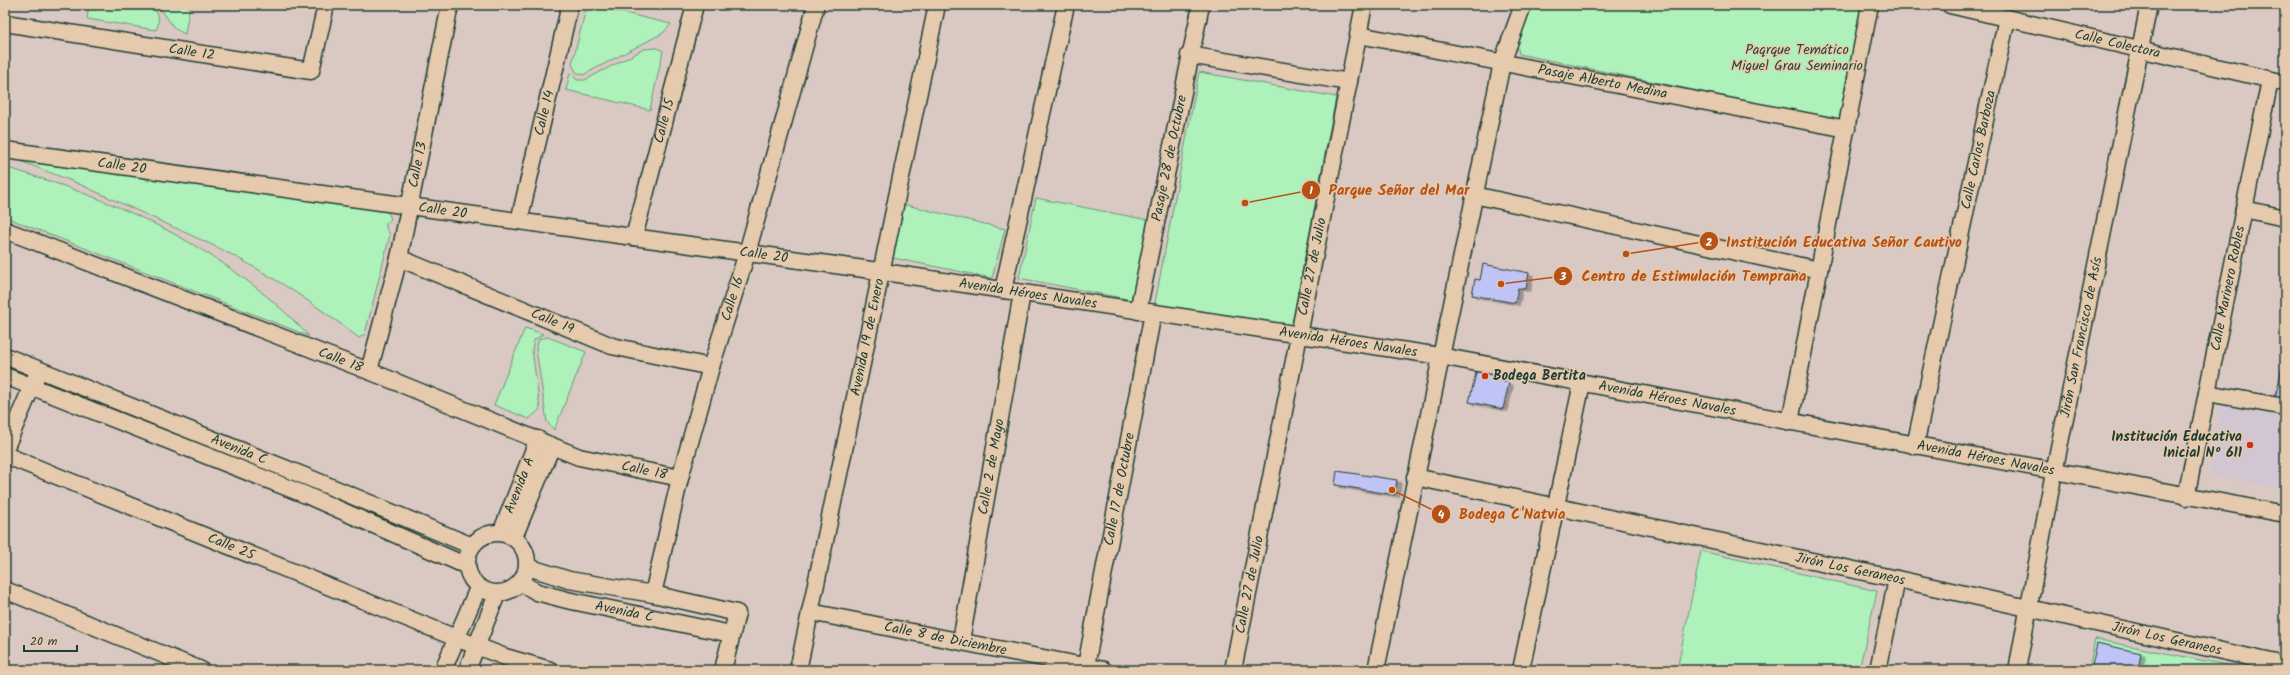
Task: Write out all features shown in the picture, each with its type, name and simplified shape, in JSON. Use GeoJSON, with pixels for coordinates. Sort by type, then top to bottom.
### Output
{"type":"FeatureCollection","features":[{"type":"Feature","properties":{"kind":"street","name":"Calle 12"},"geometry":{"type":"LineString","coordinates":[[5,23],[311,71],[326,5]]}},
{"type":"Feature","properties":{"kind":"street","name":"Calle 13"},"geometry":{"type":"LineString","coordinates":[[369,371],[399,258],[408,206],[450,5]]}},
{"type":"Feature","properties":{"kind":"street","name":"Calle 14"},"geometry":{"type":"LineString","coordinates":[[519,221],[570,5]]}},
{"type":"Feature","properties":{"kind":"street","name":"Calle 15"},"geometry":{"type":"LineString","coordinates":[[634,237],[695,5]]}},
{"type":"Feature","properties":{"kind":"street","name":"Calle 16"},"geometry":{"type":"LineString","coordinates":[[653,594],[680,478],[711,367],[747,253],[816,5]]}},
{"type":"Feature","properties":{"kind":"street","name":"Avenida 19 de Enero"},"geometry":{"type":"LineString","coordinates":[[798,670],[937,5]]}},
{"type":"Feature","properties":{"kind":"street"},"geometry":{"type":"LineString","coordinates":[[1003,290],[1066,5]]}},
{"type":"Feature","properties":{"kind":"street","name":"Pasaje 28 de Octubre"},"geometry":{"type":"LineString","coordinates":[[1146,312],[1189,55],[1201,5]]}},
{"type":"Feature","properties":{"kind":"street","name":"Calle 27 de Julio"},"geometry":{"type":"LineString","coordinates":[[1233,670],[1364,5]]}},
{"type":"Feature","properties":{"kind":"street"},"geometry":{"type":"LineString","coordinates":[[1376,670],[1502,63],[1523,5]]}},
{"type":"Feature","properties":{"kind":"street"},"geometry":{"type":"LineString","coordinates":[[1790,422],[1870,5]]}},
{"type":"Feature","properties":{"kind":"street","name":"Calle Colectora"},"geometry":{"type":"LineString","coordinates":[[1950,5],[2278,81]]}},
{"type":"Feature","properties":{"kind":"street","name":"Jirón San Francisco de Asís"},"geometry":{"type":"LineString","coordinates":[[2016,670],[2029,609],[2054,472],[2149,5]]}},
{"type":"Feature","properties":{"kind":"street","name":"Calle Carlos Barboza"},"geometry":{"type":"LineString","coordinates":[[1915,446],[2007,18]]}},
{"type":"Feature","properties":{"kind":"street","name":"Pasaje Alberto Medina"},"geometry":{"type":"LineString","coordinates":[[1358,35],[1847,129]]}},
{"type":"Feature","properties":{"kind":"street"},"geometry":{"type":"LineString","coordinates":[[1189,55],[1349,82]]}},
{"type":"Feature","properties":{"kind":"street","name":"Calle Marinero Robles"},"geometry":{"type":"LineString","coordinates":[[2186,497],[2244,209],[2278,81]]}},
{"type":"Feature","properties":{"kind":"street","name":"Calle 20"},"geometry":{"type":"LineString","coordinates":[[5,150],[881,272]]}},
{"type":"Feature","properties":{"kind":"street"},"geometry":{"type":"LineString","coordinates":[[1474,195],[1819,270]]}},
{"type":"Feature","properties":{"kind":"street"},"geometry":{"type":"LineString","coordinates":[[2244,209],[2285,218]]}},
{"type":"Feature","properties":{"kind":"street","name":"Calle 18"},"geometry":{"type":"LineString","coordinates":[[5,230],[369,371],[587,460],[680,478]]}},
{"type":"Feature","properties":{"kind":"street","name":"Calle 19"},"geometry":{"type":"LineString","coordinates":[[399,258],[612,346],[711,367]]}},
{"type":"Feature","properties":{"kind":"street","name":"Avenida Héroes Navales"},"geometry":{"type":"LineString","coordinates":[[881,272],[1440,356],[2186,497],[2285,514]]}},
{"type":"Feature","properties":{"kind":"street","name":"Calle 2 de Mayo"},"geometry":{"type":"LineString","coordinates":[[961,641],[1022,293]]}},
{"type":"Feature","properties":{"kind":"street","name":"Calle 17 de Octubre"},"geometry":{"type":"LineString","coordinates":[[1086,666],[1146,312]]}},
{"type":"Feature","properties":{"kind":"street","name":"Avenida C"},"geometry":{"type":"LineString","coordinates":[[5,356],[312,479],[472,546]]}},
{"type":"Feature","properties":{"kind":"street"},"geometry":{"type":"LineString","coordinates":[[5,450],[39,370]]}},
{"type":"Feature","properties":{"kind":"street","name":"Avenida C"},"geometry":{"type":"LineString","coordinates":[[5,376],[306,495],[467,566]]}},
{"type":"Feature","properties":{"kind":"street"},"geometry":{"type":"LineString","coordinates":[[1521,670],[1582,383]]}},
{"type":"Feature","properties":{"kind":"street"},"geometry":{"type":"LineString","coordinates":[[2207,393],[2285,406]]}},
{"type":"Feature","properties":{"kind":"street","name":"Avenida A"},"geometry":{"type":"LineString","coordinates":[[507,535],[545,442]]}},
{"type":"Feature","properties":{"kind":"street","name":"Calle 25"},"geometry":{"type":"LineString","coordinates":[[5,455],[456,638],[523,663],[550,670]]}},
{"type":"Feature","properties":{"kind":"street","name":"Jirón Los Geraneos"},"geometry":{"type":"LineString","coordinates":[[1415,477],[1898,579],[2285,664]]}},
{"type":"Feature","properties":{"kind":"street"},"geometry":{"type":"LineString","coordinates":[[507,535],[525,550],[528,567],[521,583],[506,593],[497,594],[478,588],[472,581],[467,566],[472,546],[484,536],[507,535]]}},
{"type":"Feature","properties":{"kind":"street","name":"Avenida C"},"geometry":{"type":"LineString","coordinates":[[521,583],[537,592],[561,599],[731,634],[737,612],[653,594],[569,580],[528,567]]}},
{"type":"Feature","properties":{"kind":"street"},"geometry":{"type":"LineString","coordinates":[[1878,670],[1898,579]]}},
{"type":"Feature","properties":{"kind":"street"},"geometry":{"type":"LineString","coordinates":[[443,670],[478,588]]}},
{"type":"Feature","properties":{"kind":"street"},"geometry":{"type":"LineString","coordinates":[[5,590],[201,670]]}},
{"type":"Feature","properties":{"kind":"street"},"geometry":{"type":"LineString","coordinates":[[467,670],[497,594]]}},
{"type":"Feature","properties":{"kind":"street","name":"Calle 8 de Diciembre"},"geometry":{"type":"LineString","coordinates":[[810,612],[1104,670]]}},
{"type":"Feature","properties":{"kind":"street"},"geometry":{"type":"LineString","coordinates":[[723,670],[731,634]]}},
{"type":"Feature","properties":{"kind":"shaded area","name":"Institución Educativa Inicial Nº 611"},"geometry":{"type":"Polygon","coordinates":[[[2221,404],[2285,417],[2285,489],[2210,474],[2221,404]]]}},
{"type":"Feature","properties":{"kind":"green space"},"geometry":{"type":"Polygon","coordinates":[[[89,5],[152,5],[158,17],[158,26],[156,30],[87,19],[89,5]]]}},
{"type":"Feature","properties":{"kind":"green space"},"geometry":{"type":"Polygon","coordinates":[[[158,5],[190,5],[185,34],[175,29],[158,5]]]}},
{"type":"Feature","properties":{"kind":"green space"},"geometry":{"type":"Polygon","coordinates":[[[587,5],[671,24],[663,33],[583,75],[576,72],[572,64],[587,5]]]}},
{"type":"Feature","properties":{"kind":"green space","name":"Paqrque Temático Miguel Grau Seminario"},"geometry":{"type":"Polygon","coordinates":[[[1531,5],[1863,5],[1839,120],[1519,54],[1517,44],[1531,5]]]}},
{"type":"Feature","properties":{"kind":"green space"},"geometry":{"type":"Polygon","coordinates":[[[657,48],[663,51],[650,110],[566,90],[570,73],[577,80],[585,80],[644,49],[657,48]]]}},
{"type":"Feature","properties":{"kind":"green space"},"geometry":{"type":"Polygon","coordinates":[[[1199,72],[1336,97],[1290,334],[1154,308],[1199,72]]]}},
{"type":"Feature","properties":{"kind":"green space"},"geometry":{"type":"Polygon","coordinates":[[[5,155],[139,175],[148,181],[157,177],[388,212],[391,219],[386,224],[386,228],[390,235],[365,334],[359,338],[326,313],[291,290],[256,268],[219,248],[77,183],[5,155]]]}},
{"type":"Feature","properties":{"kind":"green space"},"geometry":{"type":"Polygon","coordinates":[[[5,167],[90,196],[130,212],[169,231],[242,277],[276,305],[309,336],[5,217],[5,167]]]}},
{"type":"Feature","properties":{"kind":"green space"},"geometry":{"type":"Polygon","coordinates":[[[1036,198],[1148,220],[1132,300],[1019,278],[1036,198]]]}},
{"type":"Feature","properties":{"kind":"green space"},"geometry":{"type":"Polygon","coordinates":[[[894,202],[1005,229],[992,278],[893,258],[885,249],[894,202]]]}},
{"type":"Feature","properties":{"kind":"green space"},"geometry":{"type":"Polygon","coordinates":[[[525,328],[543,334],[534,340],[532,349],[540,409],[529,419],[494,405],[525,328]]]}},
{"type":"Feature","properties":{"kind":"green space"},"geometry":{"type":"Polygon","coordinates":[[[548,337],[586,352],[554,430],[547,422],[536,349],[539,339],[548,337]]]}},
{"type":"Feature","properties":{"kind":"green space"},"geometry":{"type":"Polygon","coordinates":[[[1701,551],[1877,591],[1859,670],[1677,670],[1701,551]]]}},
{"type":"Feature","properties":{"kind":"green space"},"geometry":{"type":"Polygon","coordinates":[[[2095,639],[2251,670],[2089,670],[2095,639]]]}},
{"type":"Feature","properties":{"kind":"building"},"geometry":{"type":"Polygon","coordinates":[[[1483,264],[1529,273],[1526,289],[1518,288],[1515,303],[1472,295],[1475,279],[1480,280],[1483,264]]]}},
{"type":"Feature","properties":{"kind":"building"},"geometry":{"type":"Polygon","coordinates":[[[2283,363],[2285,364],[2285,401],[2275,399],[2283,363]]]}},
{"type":"Feature","properties":{"kind":"building"},"geometry":{"type":"Polygon","coordinates":[[[1477,369],[1501,375],[1500,381],[1509,383],[1503,409],[1469,402],[1477,369]]]}},
{"type":"Feature","properties":{"kind":"building"},"geometry":{"type":"Polygon","coordinates":[[[1337,471],[1397,480],[1395,495],[1335,485],[1337,471]]]}},
{"type":"Feature","properties":{"kind":"building"},"geometry":{"type":"Polygon","coordinates":[[[2097,643],[2141,653],[2138,670],[2091,670],[2097,643]]]}},
{"type":"Feature","properties":{"kind":"place","name":"Parque Señor del Mar"},"geometry":{"type":"Point","coordinates":[1245,203]}},
{"type":"Feature","properties":{"kind":"place","name":"Institución Educativa Señor Cautivo"},"geometry":{"type":"Point","coordinates":[1626,254]}},
{"type":"Feature","properties":{"kind":"place","name":"Centro de Estimulación Temprana"},"geometry":{"type":"Point","coordinates":[1501,284]}},
{"type":"Feature","properties":{"kind":"place","name":"Bodega Bertita"},"geometry":{"type":"Point","coordinates":[1485,376]}},
{"type":"Feature","properties":{"kind":"place","name":"Institución Educativa Inicial Nº 611"},"geometry":{"type":"Point","coordinates":[2250,445]}},
{"type":"Feature","properties":{"kind":"place","name":"Bodega C'Natvia"},"geometry":{"type":"Point","coordinates":[1392,490]}}]}
